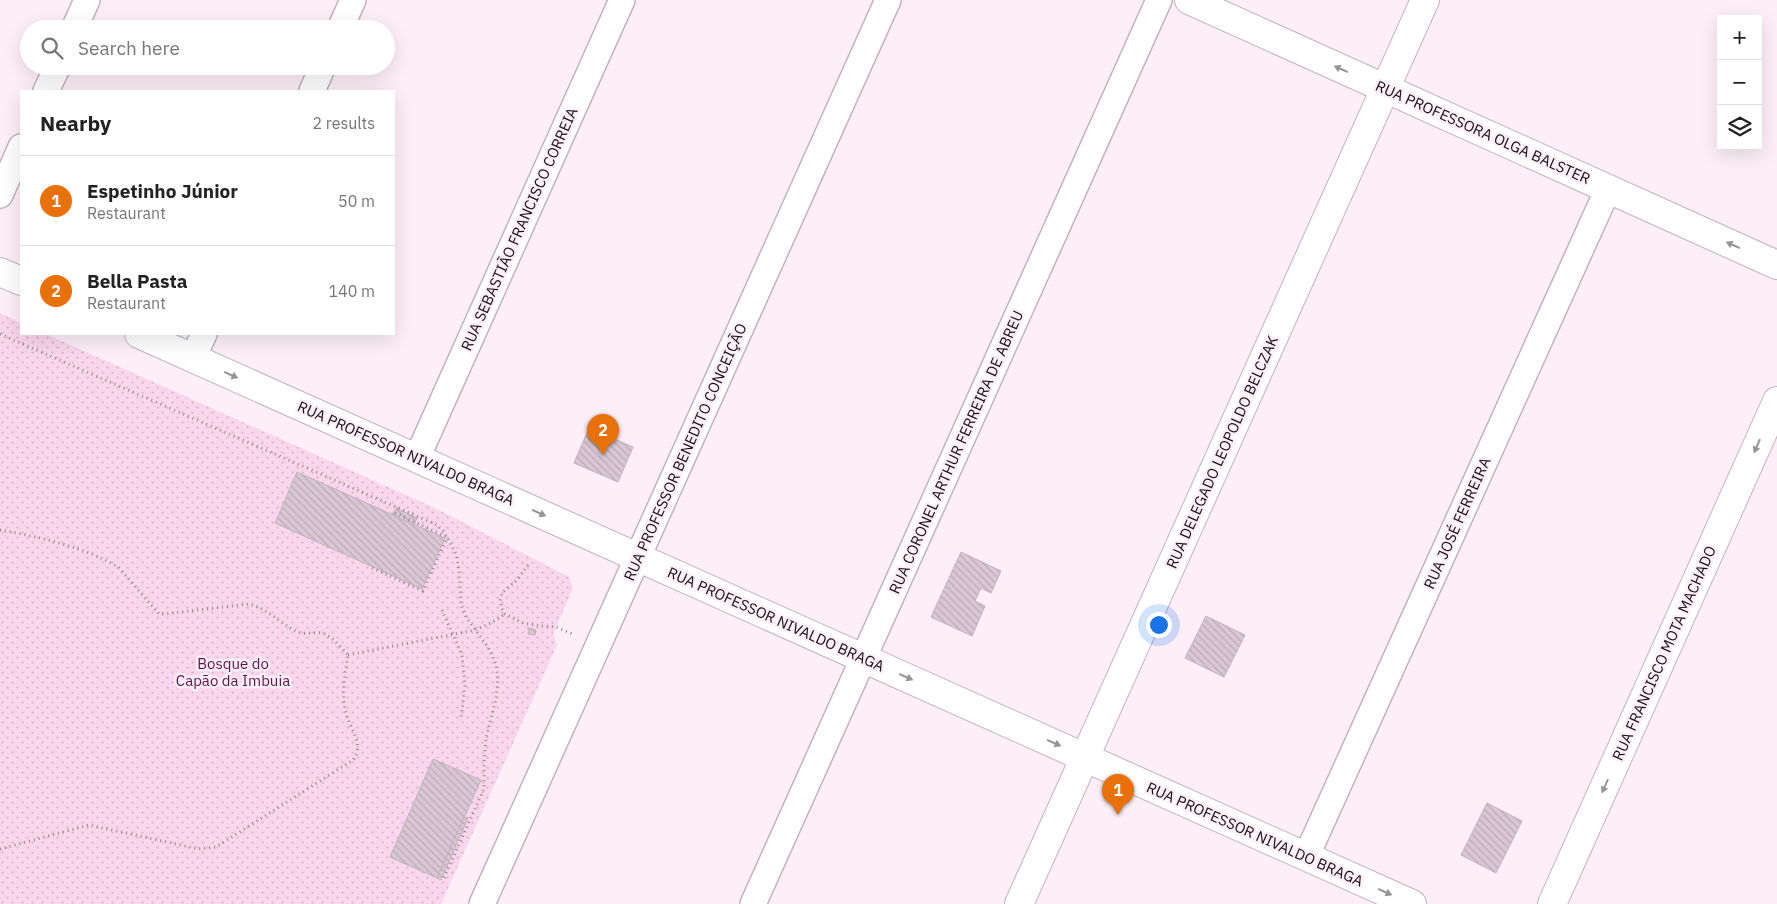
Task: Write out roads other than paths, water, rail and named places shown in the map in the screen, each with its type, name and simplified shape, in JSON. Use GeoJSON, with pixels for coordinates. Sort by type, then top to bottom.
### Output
{"type":"FeatureCollection","features":[{"type":"Feature","properties":{"kind":"main road","name":"RUA PROFESSORA OLGA BALSTER"},"geometry":{"type":"LineString","coordinates":[[1189,0],[1777,265]]}},
{"type":"Feature","properties":{"kind":"main road","name":"RUA DELEGADO LEOPOLDO BELCZAK"},"geometry":{"type":"LineString","coordinates":[[1019,904],[1425,0]]}},
{"type":"Feature","properties":{"kind":"main road"},"geometry":{"type":"LineString","coordinates":[[0,272],[20,281]]}},
{"type":"Feature","properties":{"kind":"main road","name":"RUA PROFESSOR NIVALDO BRAGA"},"geometry":{"type":"LineString","coordinates":[[144,335],[198,346],[417,458],[1412,904]]}},
{"type":"Feature","properties":{"kind":"main road","name":"RUA FRANCISCO MOTA MACHADO"},"geometry":{"type":"LineString","coordinates":[[1552,904],[1777,401]]}},
{"type":"Feature","properties":{"kind":"street"},"geometry":{"type":"LineString","coordinates":[[78,20],[87,0]]}},
{"type":"Feature","properties":{"kind":"street"},"geometry":{"type":"LineString","coordinates":[[344,20],[353,0]]}},
{"type":"Feature","properties":{"kind":"street","name":"RUA SEBASTIÃO FRANCISCO CORREIA"},"geometry":{"type":"LineString","coordinates":[[417,458],[622,0]]}},
{"type":"Feature","properties":{"kind":"street","name":"RUA PROFESSOR BENEDITO CONCEIÇÃO"},"geometry":{"type":"LineString","coordinates":[[482,904],[888,0]]}},
{"type":"Feature","properties":{"kind":"street","name":"RUA CORONEL ARTHUR FERREIRA DE ABREU"},"geometry":{"type":"LineString","coordinates":[[753,904],[1159,0]]}},
{"type":"Feature","properties":{"kind":"street"},"geometry":{"type":"LineString","coordinates":[[46,90],[54,75]]}},
{"type":"Feature","properties":{"kind":"street"},"geometry":{"type":"LineString","coordinates":[[312,90],[319,75]]}},
{"type":"Feature","properties":{"kind":"street"},"geometry":{"type":"LineString","coordinates":[[0,195],[20,149]]}},
{"type":"Feature","properties":{"kind":"street","name":"RUA JOSÉ FERREIRA"},"geometry":{"type":"LineString","coordinates":[[1306,857],[1608,189]]}},
{"type":"Feature","properties":{"kind":"place","name":"Bella Pasta"},"geometry":{"type":"Point","coordinates":[603,455]}},
{"type":"Feature","properties":{"kind":"place","name":"Espetinho Júnior"},"geometry":{"type":"Point","coordinates":[1118,815]}},
{"type":"Feature","properties":{"kind":"park label","name":"Bosque do Capão da Imbuia"},"geometry":{"type":"Point","coordinates":[233,672]}}]}
